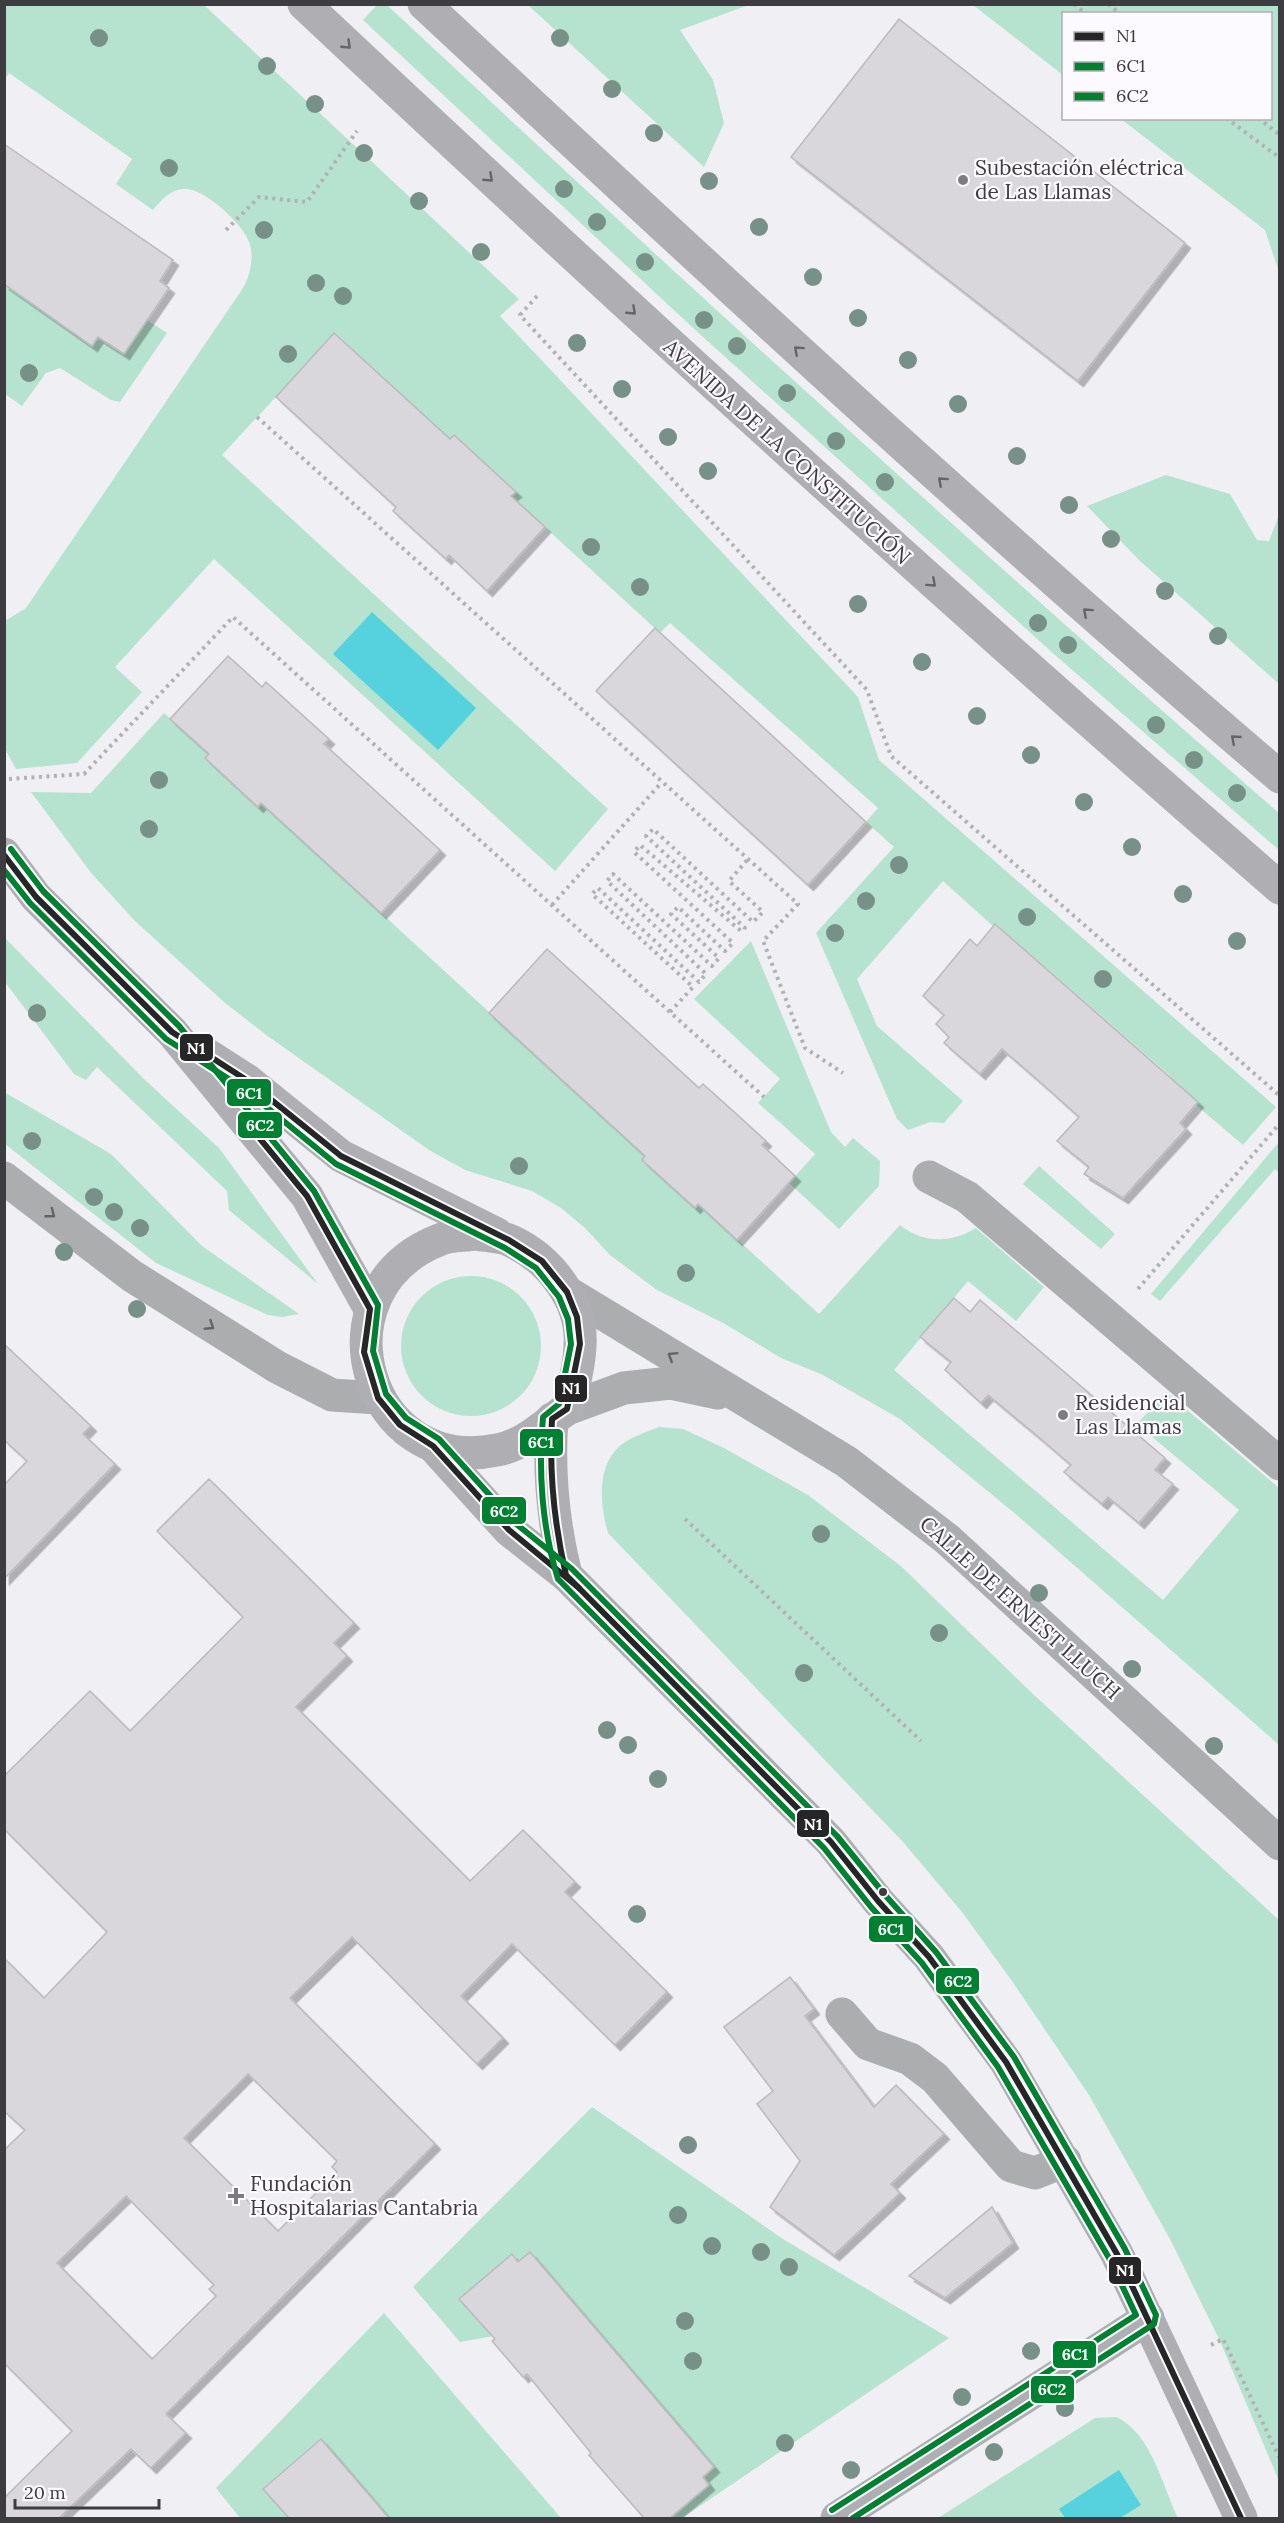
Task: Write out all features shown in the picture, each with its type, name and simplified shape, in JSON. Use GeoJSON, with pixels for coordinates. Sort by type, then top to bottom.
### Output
{"type":"FeatureCollection","features":[{"type":"Feature","properties":{"kind":"main road","name":"AVENIDA DE LA CONSTITUCIÓN"},"geometry":{"type":"LineString","coordinates":[[304,4],[672,348],[1036,676],[1280,888]]}},
{"type":"Feature","properties":{"kind":"main road"},"geometry":{"type":"LineString","coordinates":[[424,4],[728,287],[1064,591],[1280,777]]}},
{"type":"Feature","properties":{"kind":"main road"},"geometry":{"type":"LineString","coordinates":[[4,854],[36,897],[172,1032],[307,1196],[370,1308]]}},
{"type":"Feature","properties":{"kind":"main road"},"geometry":{"type":"LineString","coordinates":[[172,1032],[248,1081],[340,1156],[509,1240],[542,1261],[567,1292],[577,1317],[580,1344],[549,1463],[556,1536],[566,1575]]}},
{"type":"Feature","properties":{"kind":"main road"},"geometry":{"type":"LineString","coordinates":[[509,1240],[475,1234],[440,1239],[411,1254],[386,1278],[370,1308],[364,1352],[378,1398],[400,1425],[434,1446],[509,1530],[566,1575],[831,1842],[878,1901],[929,1957],[999,2052],[1065,2161],[1117,2254],[1241,2518]]}},
{"type":"Feature","properties":{"kind":"main road"},"geometry":{"type":"LineString","coordinates":[[434,1446],[465,1453],[497,1450],[527,1439],[560,1414]]}},
{"type":"Feature","properties":{"kind":"main road"},"geometry":{"type":"LineString","coordinates":[[837,2518],[1148,2318]]}},
{"type":"Feature","properties":{"kind":"street"},"geometry":{"type":"LineString","coordinates":[[929,1177],[967,1197],[1280,1464]]}},
{"type":"Feature","properties":{"kind":"street"},"geometry":{"type":"LineString","coordinates":[[4,1178],[132,1276],[277,1367],[332,1395],[378,1398]]}},
{"type":"Feature","properties":{"kind":"street","name":"CALLE DE ERNEST LLUCH"},"geometry":{"type":"LineString","coordinates":[[567,1292],[847,1462],[947,1539],[1280,1844]]}},
{"type":"Feature","properties":{"kind":"street","name":"CALLE DE ERNEST LLUCH"},"geometry":{"type":"LineString","coordinates":[[560,1414],[624,1388],[671,1383],[740,1397]]}},
{"type":"Feature","properties":{"kind":"street"},"geometry":{"type":"LineString","coordinates":[[842,2014],[868,2044],[910,2059],[935,2078],[1011,2166],[1035,2173],[1065,2161]]}},
{"type":"Feature","properties":{"kind":"path"},"geometry":{"type":"LineString","coordinates":[[1229,120],[1280,158]]}},
{"type":"Feature","properties":{"kind":"path"},"geometry":{"type":"LineString","coordinates":[[1261,120],[1280,135]]}},
{"type":"Feature","properties":{"kind":"path"},"geometry":{"type":"LineString","coordinates":[[226,230],[260,197],[307,202],[357,130]]}},
{"type":"Feature","properties":{"kind":"path"},"geometry":{"type":"LineString","coordinates":[[537,296],[520,315],[867,690],[891,756],[1280,1096]]}},
{"type":"Feature","properties":{"kind":"path"},"geometry":{"type":"LineString","coordinates":[[257,417],[798,904],[763,941],[805,1048],[843,1073]]}},
{"type":"Feature","properties":{"kind":"path"},"geometry":{"type":"LineString","coordinates":[[9,779],[84,774],[234,617],[764,1097]]}},
{"type":"Feature","properties":{"kind":"path"},"geometry":{"type":"LineString","coordinates":[[552,905],[662,782]]}},
{"type":"Feature","properties":{"kind":"path"},"geometry":{"type":"LineString","coordinates":[[670,1012],[693,987],[592,894],[598,888],[699,982],[706,974],[607,881],[613,874],[712,966],[719,958],[671,914],[678,907],[725,951],[733,943],[634,852],[640,845],[741,931],[745,928],[646,836],[653,829],[753,922],[763,912],[729,881],[748,859]]}},
{"type":"Feature","properties":{"kind":"path"},"geometry":{"type":"LineString","coordinates":[[1112,1320],[1280,1123]]}},
{"type":"Feature","properties":{"kind":"path"},"geometry":{"type":"LineString","coordinates":[[685,1519],[921,1741]]}},
{"type":"Feature","properties":{"kind":"path"},"geometry":{"type":"LineString","coordinates":[[1211,2345],[1223,2339],[1280,2459]]}},
{"type":"Feature","properties":{"kind":"green space"},"geometry":{"type":"Polygon","coordinates":[[[4,5],[204,5],[519,299],[500,316],[858,697],[879,760],[1276,1107],[1243,1145],[1196,1105],[1168,1074],[996,924],[993,926],[943,881],[857,979],[877,1026],[963,1101],[944,1123],[930,1122],[908,1130],[897,1119],[816,933],[894,847],[866,822],[878,808],[670,623],[660,633],[511,496],[516,491],[454,435],[450,439],[335,333],[222,455],[608,809],[555,871],[214,559],[115,667],[142,692],[77,763],[16,769],[5,749],[5,621],[26,608],[241,291],[249,274],[252,254],[249,242],[239,226],[221,208],[200,193],[183,189],[174,191],[153,210],[116,184],[132,159],[9,73],[5,79],[4,5]]]}},
{"type":"Feature","properties":{"kind":"green space"},"geometry":{"type":"Polygon","coordinates":[[[377,5],[387,5],[829,413],[1279,813],[1279,850],[1055,655],[692,327],[363,20],[377,5]]]}},
{"type":"Feature","properties":{"kind":"green space"},"geometry":{"type":"Polygon","coordinates":[[[528,5],[749,5],[680,30],[713,80],[724,123],[704,167],[528,5]]]}},
{"type":"Feature","properties":{"kind":"green space"},"geometry":{"type":"Polygon","coordinates":[[[973,5],[1279,5],[1279,272],[1265,230],[1122,120],[1272,120],[1272,12],[1062,12],[1062,74],[973,5]]]}},
{"type":"Feature","properties":{"kind":"green space"},"geometry":{"type":"Polygon","coordinates":[[[4,273],[51,305],[45,313],[92,346],[98,337],[124,354],[147,320],[167,333],[120,402],[111,400],[60,368],[46,373],[22,406],[5,394],[4,273]]]}},
{"type":"Feature","properties":{"kind":"green space"},"geometry":{"type":"Polygon","coordinates":[[[1166,475],[1230,494],[1257,540],[1269,541],[1279,515],[1279,684],[1140,561],[1087,506],[1166,475]]]}},
{"type":"Feature","properties":{"kind":"green space"},"geometry":{"type":"Polygon","coordinates":[[[164,713],[201,747],[214,748],[205,758],[258,806],[267,796],[269,810],[646,1156],[643,1160],[695,1208],[704,1198],[706,1211],[819,1314],[900,1225],[918,1236],[938,1239],[957,1237],[976,1228],[1044,1287],[1016,1321],[968,1281],[894,1370],[1163,1600],[1239,1510],[1137,1424],[1166,1392],[1279,1488],[1279,1745],[1018,1516],[900,1419],[821,1374],[781,1358],[725,1324],[657,1290],[610,1255],[585,1228],[561,1208],[532,1191],[465,1170],[429,1150],[269,1037],[225,1003],[135,921],[92,874],[31,792],[91,793],[164,713]]]}},
{"type":"Feature","properties":{"kind":"green space"},"geometry":{"type":"Polygon","coordinates":[[[5,938],[145,1080],[219,1148],[318,1284],[229,1210],[227,1191],[97,1067],[86,1080],[74,1074],[5,982],[5,938]]]}},
{"type":"Feature","properties":{"kind":"green space"},"geometry":{"type":"Polygon","coordinates":[[[751,941],[831,1132],[845,1147],[853,1138],[880,1161],[879,1186],[839,1229],[789,1183],[815,1154],[758,1103],[780,1079],[694,999],[751,941]]]}},
{"type":"Feature","properties":{"kind":"green space"},"geometry":{"type":"Polygon","coordinates":[[[4,1092],[111,1154],[202,1246],[299,1314],[282,1317],[268,1315],[156,1263],[5,1144],[4,1092]]]}},
{"type":"Feature","properties":{"kind":"green space"},"geometry":{"type":"Polygon","coordinates":[[[1279,1142],[1279,1173],[1275,1169],[1160,1301],[1151,1294],[1279,1142]]]}},
{"type":"Feature","properties":{"kind":"green space"},"geometry":{"type":"Polygon","coordinates":[[[1039,1166],[1115,1234],[1101,1249],[1023,1184],[1039,1166]]]}},
{"type":"Feature","properties":{"kind":"green space"},"geometry":{"type":"Polygon","coordinates":[[[471,1276],[498,1281],[521,1296],[536,1319],[541,1346],[536,1373],[521,1396],[498,1411],[471,1416],[444,1411],[421,1396],[406,1373],[401,1346],[406,1319],[421,1296],[444,1281],[471,1276]]]}},
{"type":"Feature","properties":{"kind":"green space"},"geometry":{"type":"Polygon","coordinates":[[[659,1427],[683,1429],[724,1448],[808,1495],[902,1567],[1033,1694],[1279,1920],[1279,2481],[1220,2341],[1170,2239],[1089,2095],[1012,1981],[962,1912],[903,1842],[608,1533],[602,1499],[607,1463],[613,1453],[625,1442],[659,1427]]]}},
{"type":"Feature","properties":{"kind":"green space"},"geometry":{"type":"Polygon","coordinates":[[[592,2107],[783,2239],[949,2338],[682,2518],[670,2518],[709,2485],[703,2477],[714,2467],[530,2252],[518,2262],[511,2254],[460,2299],[500,2335],[460,2342],[413,2287],[592,2107]]]}},
{"type":"Feature","properties":{"kind":"green space"},"geometry":{"type":"Polygon","coordinates":[[[384,2313],[561,2518],[389,2518],[320,2439],[263,2489],[289,2518],[240,2518],[216,2488],[384,2313]]]}},
{"type":"Feature","properties":{"kind":"green space"},"geometry":{"type":"Polygon","coordinates":[[[1117,2417],[1129,2425],[1147,2448],[1178,2518],[938,2518],[1095,2418],[1117,2417]]]}},
{"type":"Feature","properties":{"kind":"water"},"geometry":{"type":"Polygon","coordinates":[[[372,612],[476,708],[438,750],[333,654],[372,612]]]}},
{"type":"Feature","properties":{"kind":"water"},"geometry":{"type":"Polygon","coordinates":[[[1119,2470],[1141,2505],[1120,2518],[1065,2518],[1059,2509],[1119,2470]]]}},
{"type":"Feature","properties":{"kind":"building","name":"Subestación eléctrica de Las Llamas"},"geometry":{"type":"Polygon","coordinates":[[[899,19],[1185,243],[1078,381],[791,157],[899,19]]]}},
{"type":"Feature","properties":{"kind":"building"},"geometry":{"type":"Polygon","coordinates":[[[4,144],[173,260],[160,281],[169,288],[124,354],[98,337],[92,346],[4,284],[4,144]]]}},
{"type":"Feature","properties":{"kind":"building"},"geometry":{"type":"Polygon","coordinates":[[[334,333],[450,439],[454,435],[516,492],[511,496],[545,527],[487,591],[449,555],[446,559],[393,511],[396,507],[276,397],[334,333]]]}},
{"type":"Feature","properties":{"kind":"building"},"geometry":{"type":"Polygon","coordinates":[[[655,628],[866,822],[808,885],[596,691],[655,628]]]}},
{"type":"Feature","properties":{"kind":"building"},"geometry":{"type":"Polygon","coordinates":[[[228,656],[262,687],[266,682],[329,739],[324,744],[440,850],[381,913],[261,803],[258,807],[205,758],[209,754],[170,719],[228,656]]]}},
{"type":"Feature","properties":{"kind":"building"},"geometry":{"type":"Polygon","coordinates":[[[995,924],[1198,1102],[1180,1123],[1186,1129],[1123,1198],[1084,1174],[1089,1167],[1057,1141],[1079,1117],[1002,1049],[980,1074],[944,1043],[949,1037],[936,1024],[944,1015],[923,996],[970,939],[977,946],[995,924]]]}},
{"type":"Feature","properties":{"kind":"building"},"geometry":{"type":"Polygon","coordinates":[[[547,949],[699,1088],[703,1084],[766,1141],[762,1145],[795,1176],[737,1240],[698,1204],[695,1208],[642,1160],[645,1156],[489,1013],[547,949]]]}},
{"type":"Feature","properties":{"kind":"building","name":"Residencial Las Llamas"},"geometry":{"type":"Polygon","coordinates":[[[954,1298],[970,1312],[980,1300],[1165,1458],[1155,1470],[1173,1484],[1139,1523],[1108,1497],[1102,1504],[1064,1472],[1071,1465],[1041,1439],[988,1395],[981,1403],[945,1370],[951,1362],[920,1337],[954,1298]]]}},
{"type":"Feature","properties":{"kind":"building"},"geometry":{"type":"Polygon","coordinates":[[[4,1344],[91,1426],[83,1434],[115,1464],[4,1579],[4,1485],[27,1461],[4,1440],[4,1344]]]}},
{"type":"Feature","properties":{"kind":"building"},"geometry":{"type":"Polygon","coordinates":[[[209,1479],[354,1623],[334,1643],[347,1656],[296,1707],[470,1881],[523,1830],[575,1882],[565,1892],[667,1992],[615,2045],[512,1944],[461,1996],[503,2038],[477,2064],[352,1937],[290,1998],[435,2144],[166,2414],[186,2433],[151,2468],[131,2449],[59,2518],[4,2518],[4,2498],[72,2431],[4,2363],[4,2150],[25,2130],[4,2111],[4,1958],[44,1998],[107,1932],[4,1829],[4,1776],[90,1691],[130,1731],[243,1617],[157,1531],[209,1479]],[[248,2074],[184,2138],[278,2231],[337,2172],[332,2167],[337,2161],[248,2074]],[[126,2196],[57,2263],[152,2359],[216,2296],[209,2289],[214,2285],[126,2196]]]}},
{"type":"Feature","properties":{"kind":"building"},"geometry":{"type":"Polygon","coordinates":[[[790,1977],[814,2009],[805,2016],[874,2107],[896,2085],[944,2134],[891,2184],[900,2193],[834,2255],[770,2207],[800,2161],[757,2104],[773,2091],[724,2027],[790,1977]]]}},
{"type":"Feature","properties":{"kind":"building"},"geometry":{"type":"Polygon","coordinates":[[[992,2207],[1013,2243],[945,2298],[909,2276],[992,2207]]]}},
{"type":"Feature","properties":{"kind":"building"},"geometry":{"type":"Polygon","coordinates":[[[530,2252],[714,2467],[703,2477],[709,2485],[670,2518],[644,2518],[589,2455],[591,2453],[527,2374],[523,2377],[492,2341],[495,2339],[459,2299],[512,2254],[518,2262],[530,2252]]]}},
{"type":"Feature","properties":{"kind":"building"},"geometry":{"type":"Polygon","coordinates":[[[321,2439],[389,2518],[289,2518],[263,2489],[321,2439]]]}},
{"type":"Feature","properties":{"kind":"transit line","name":"6C2"},"geometry":{"type":"LineString","coordinates":[[11,849],[43,891],[179,1026],[314,1191],[378,1305],[373,1351],[386,1394],[406,1418],[439,1439],[515,1523],[572,1569],[837,1836],[936,1952],[1014,2057],[1125,2249],[1156,2315],[1154,2324],[853,2518]]}},
{"type":"Feature","properties":{"kind":"transit line","name":"N1"},"geometry":{"type":"LineString","coordinates":[[4,855],[36,897],[172,1032],[248,1081],[341,1156],[509,1240],[542,1261],[567,1292],[577,1317],[580,1344],[567,1409],[552,1419],[551,1439],[553,1497],[566,1575],[831,1842],[878,1901],[929,1957],[1006,2062],[1117,2254],[1241,2518]]}},
{"type":"Feature","properties":{"kind":"transit line","name":"6C1"},"geometry":{"type":"LineString","coordinates":[[4,870],[30,903],[166,1039],[243,1088],[336,1164],[505,1248],[536,1268],[559,1297],[568,1319],[571,1344],[559,1404],[543,1417],[541,1478],[548,1540],[558,1579],[824,1848],[871,1907],[922,1963],[998,2067],[1109,2258],[1136,2315],[832,2510]]}},
{"type":"Feature","properties":{"kind":"transit line","name":"N1"},"geometry":{"type":"LineString","coordinates":[[243,1118],[307,1196],[370,1309],[364,1352],[378,1398],[400,1425],[433,1446],[509,1530],[579,1588]]}},
{"type":"Feature","properties":{"kind":"place","name":"Subestación eléctrica de Las Llamas"},"geometry":{"type":"Point","coordinates":[963,180]}},
{"type":"Feature","properties":{"kind":"place","name":"Residencial Las Llamas"},"geometry":{"type":"Point","coordinates":[1063,1415]}},
{"type":"Feature","properties":{"kind":"place","name":"Fundación Hospitalarias Cantabria"},"geometry":{"type":"Point","coordinates":[236,2196]}}]}
